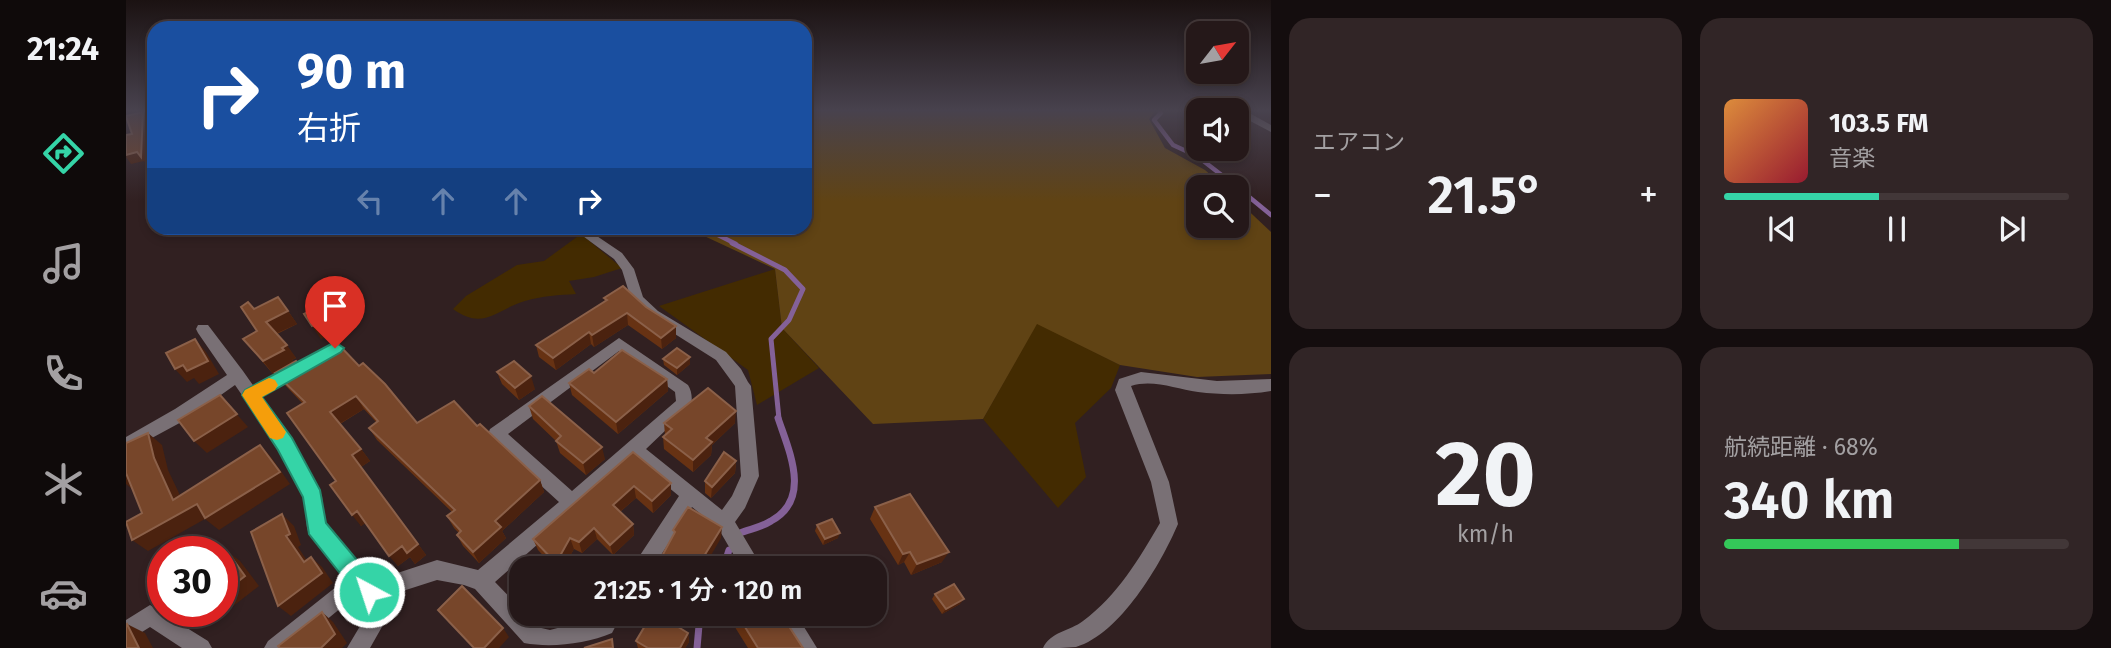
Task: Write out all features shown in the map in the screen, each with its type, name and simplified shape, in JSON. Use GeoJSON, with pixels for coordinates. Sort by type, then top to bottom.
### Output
{"type":"FeatureCollection","features":[{"type":"Feature","properties":{"kind":"street"},"geometry":{"type":"LineString","coordinates":[[588,235],[618,256],[628,270],[638,299],[653,314],[721,355],[743,386],[750,476],[738,502],[724,522]]}},
{"type":"Feature","properties":{"kind":"street"},"geometry":{"type":"LineString","coordinates":[[203,329],[285,444],[313,496],[316,527],[381,611],[358,648]]}},
{"type":"Feature","properties":{"kind":"street"},"geometry":{"type":"LineString","coordinates":[[481,581],[684,403],[683,389],[619,343],[496,434],[571,502]]}},
{"type":"Feature","properties":{"kind":"street"},"geometry":{"type":"LineString","coordinates":[[126,445],[181,414],[238,375]]}},
{"type":"Feature","properties":{"kind":"street"},"geometry":{"type":"LineString","coordinates":[[1054,648],[1088,630],[1105,614],[1138,578],[1169,524],[1160,482],[1123,390],[1124,383],[1132,378],[1144,377],[1198,386],[1253,388],[1271,385]]}},
{"type":"Feature","properties":{"kind":"street"},"geometry":{"type":"LineString","coordinates":[[634,449],[724,522],[745,556]]}},
{"type":"Feature","properties":{"kind":"street"},"geometry":{"type":"LineString","coordinates":[[649,556],[690,494]]}},
{"type":"Feature","properties":{"kind":"street"},"geometry":{"type":"LineString","coordinates":[[275,648],[364,586],[437,570],[481,581],[509,612]]}},
{"type":"Feature","properties":{"kind":"street"},"geometry":{"type":"LineString","coordinates":[[126,632],[150,615],[201,648]]}},
{"type":"Feature","properties":{"kind":"street"},"geometry":{"type":"LineString","coordinates":[[522,626],[531,636],[550,640],[605,626]]}},
{"type":"Feature","properties":{"kind":"street"},"geometry":{"type":"LineString","coordinates":[[792,626],[806,648]]}},
{"type":"Feature","properties":{"kind":"lane"},"geometry":{"type":"LineString","coordinates":[[251,395],[335,348]]}},
{"type":"Feature","properties":{"kind":"shaded area"},"geometry":{"type":"Polygon","coordinates":[[[812,140],[1161,140],[1165,148],[1211,175],[1186,175],[1186,238],[1249,238],[1249,211],[1271,232],[1271,374],[1197,377],[1120,365],[1037,324],[983,419],[873,424],[782,328],[775,269],[702,235],[812,235],[812,140]]]}},
{"type":"Feature","properties":{"kind":"shaded area"},"geometry":{"type":"Polygon","coordinates":[[[582,235],[622,268],[569,281],[576,294],[531,299],[481,319],[453,309],[466,296],[517,265],[544,261],[582,235]]]}},
{"type":"Feature","properties":{"kind":"shaded area"},"geometry":{"type":"Polygon","coordinates":[[[775,269],[782,328],[819,368],[757,405],[748,370],[659,306],[775,269]]]}},
{"type":"Feature","properties":{"kind":"shaded area"},"geometry":{"type":"Polygon","coordinates":[[[1037,323],[1120,365],[1111,388],[1075,423],[1086,477],[1058,508],[983,419],[1037,323]]]}},
{"type":"Feature","properties":{"kind":"building"},"geometry":{"type":"Polygon","coordinates":[[[126,140],[142,140],[141,157],[137,152],[126,155],[126,140]]]}},
{"type":"Feature","properties":{"kind":"building"},"geometry":{"type":"Polygon","coordinates":[[[623,286],[646,307],[676,326],[661,338],[627,313],[592,335],[589,332],[553,358],[536,345],[607,300],[604,298],[623,286]]]}},
{"type":"Feature","properties":{"kind":"building"},"geometry":{"type":"Polygon","coordinates":[[[278,297],[288,311],[266,322],[287,345],[282,348],[284,350],[263,361],[243,339],[257,331],[241,307],[248,302],[254,309],[278,297]]]}},
{"type":"Feature","properties":{"kind":"building"},"geometry":{"type":"Polygon","coordinates":[[[333,303],[341,315],[312,326],[304,314],[333,303]]]}},
{"type":"Feature","properties":{"kind":"building"},"geometry":{"type":"Polygon","coordinates":[[[195,339],[208,361],[187,371],[183,365],[175,369],[166,353],[195,339]]]}},
{"type":"Feature","properties":{"kind":"building"},"geometry":{"type":"Polygon","coordinates":[[[340,346],[359,366],[363,363],[385,384],[417,423],[454,401],[477,426],[480,424],[540,480],[495,521],[501,527],[473,552],[457,535],[461,531],[447,516],[455,510],[369,428],[378,421],[356,396],[330,412],[361,449],[352,455],[418,544],[407,553],[402,546],[389,556],[357,511],[352,515],[330,485],[336,481],[287,413],[305,402],[275,373],[296,361],[303,368],[340,346]]]}},
{"type":"Feature","properties":{"kind":"building"},"geometry":{"type":"Polygon","coordinates":[[[677,348],[690,357],[677,368],[663,359],[677,348]]]}},
{"type":"Feature","properties":{"kind":"building"},"geometry":{"type":"Polygon","coordinates":[[[622,350],[667,379],[616,422],[569,383],[589,369],[594,373],[622,350]]]}},
{"type":"Feature","properties":{"kind":"building"},"geometry":{"type":"Polygon","coordinates":[[[514,361],[531,376],[515,388],[497,372],[514,361]]]}},
{"type":"Feature","properties":{"kind":"building"},"geometry":{"type":"Polygon","coordinates":[[[708,388],[736,411],[706,438],[712,442],[693,460],[663,437],[672,429],[664,423],[708,388]]]}},
{"type":"Feature","properties":{"kind":"building"},"geometry":{"type":"Polygon","coordinates":[[[220,395],[237,414],[194,441],[178,420],[220,395]]]}},
{"type":"Feature","properties":{"kind":"building"},"geometry":{"type":"Polygon","coordinates":[[[542,396],[602,447],[583,463],[556,441],[561,436],[529,406],[542,396]]]}},
{"type":"Feature","properties":{"kind":"building"},"geometry":{"type":"Polygon","coordinates":[[[148,433],[154,458],[173,500],[260,445],[280,472],[205,518],[197,504],[132,540],[126,522],[142,513],[126,473],[126,443],[148,433]]]}},
{"type":"Feature","properties":{"kind":"building"},"geometry":{"type":"Polygon","coordinates":[[[633,452],[671,483],[652,501],[634,486],[613,505],[633,524],[610,545],[594,528],[579,542],[570,538],[560,556],[549,556],[533,539],[633,452]]]}},
{"type":"Feature","properties":{"kind":"building"},"geometry":{"type":"Polygon","coordinates":[[[724,452],[736,461],[712,487],[705,481],[724,452]]]}},
{"type":"Feature","properties":{"kind":"building"},"geometry":{"type":"Polygon","coordinates":[[[910,494],[949,552],[917,564],[910,552],[903,554],[875,507],[910,494]]]}},
{"type":"Feature","properties":{"kind":"building"},"geometry":{"type":"Polygon","coordinates":[[[688,507],[722,527],[704,556],[662,556],[675,532],[673,530],[688,507]]]}},
{"type":"Feature","properties":{"kind":"building"},"geometry":{"type":"Polygon","coordinates":[[[282,514],[290,534],[286,536],[304,562],[311,557],[322,573],[278,606],[251,532],[282,514]]]}},
{"type":"Feature","properties":{"kind":"building"},"geometry":{"type":"Polygon","coordinates":[[[832,519],[840,533],[825,539],[817,525],[832,519]]]}},
{"type":"Feature","properties":{"kind":"building"},"geometry":{"type":"Polygon","coordinates":[[[238,566],[245,576],[238,581],[238,566]]]}},
{"type":"Feature","properties":{"kind":"building"},"geometry":{"type":"Polygon","coordinates":[[[954,584],[964,599],[946,609],[935,594],[954,584]]]}},
{"type":"Feature","properties":{"kind":"building"},"geometry":{"type":"Polygon","coordinates":[[[462,586],[503,628],[484,648],[474,648],[438,610],[462,586]]]}},
{"type":"Feature","properties":{"kind":"building"},"geometry":{"type":"Polygon","coordinates":[[[322,612],[335,634],[321,648],[278,646],[322,612]]]}},
{"type":"Feature","properties":{"kind":"building"},"geometry":{"type":"Polygon","coordinates":[[[127,624],[139,648],[126,648],[127,624]]]}},
{"type":"Feature","properties":{"kind":"building"},"geometry":{"type":"Polygon","coordinates":[[[645,626],[677,626],[688,633],[680,648],[648,648],[636,641],[645,626]]]}},
{"type":"Feature","properties":{"kind":"building"},"geometry":{"type":"Polygon","coordinates":[[[744,626],[789,626],[803,648],[758,648],[744,626]]]}},
{"type":"Feature","properties":{"kind":"building"},"geometry":{"type":"Polygon","coordinates":[[[612,639],[613,648],[584,648],[612,639]]]}},
{"type":"Feature","properties":{"kind":"waterway"},"geometry":{"type":"LineString","coordinates":[[1169,140],[1173,145],[1197,156],[1271,215]]}},
{"type":"Feature","properties":{"kind":"waterway"},"geometry":{"type":"LineString","coordinates":[[718,235],[736,244]]}},
{"type":"Feature","properties":{"kind":"waterway"},"geometry":{"type":"LineString","coordinates":[[732,243],[785,270],[803,289],[789,320],[771,339],[779,419]]}},
{"type":"Feature","properties":{"kind":"waterway"},"geometry":{"type":"LineString","coordinates":[[740,533],[771,521],[784,512],[791,500],[794,474],[778,418]]}},
{"type":"Feature","properties":{"kind":"waterway"},"geometry":{"type":"LineString","coordinates":[[727,556],[729,550]]}},
{"type":"Feature","properties":{"kind":"waterway"},"geometry":{"type":"LineString","coordinates":[[697,648],[699,626]]}},
{"type":"Feature","properties":{"kind":"slow traffic"},"geometry":{"type":"LineString","coordinates":[[269,385],[251,395],[277,432]]}},
{"type":"Feature","properties":{"kind":"route"},"geometry":{"type":"LineString","coordinates":[[335,348],[251,395],[285,444],[313,496],[316,527],[369,592]]}}]}
